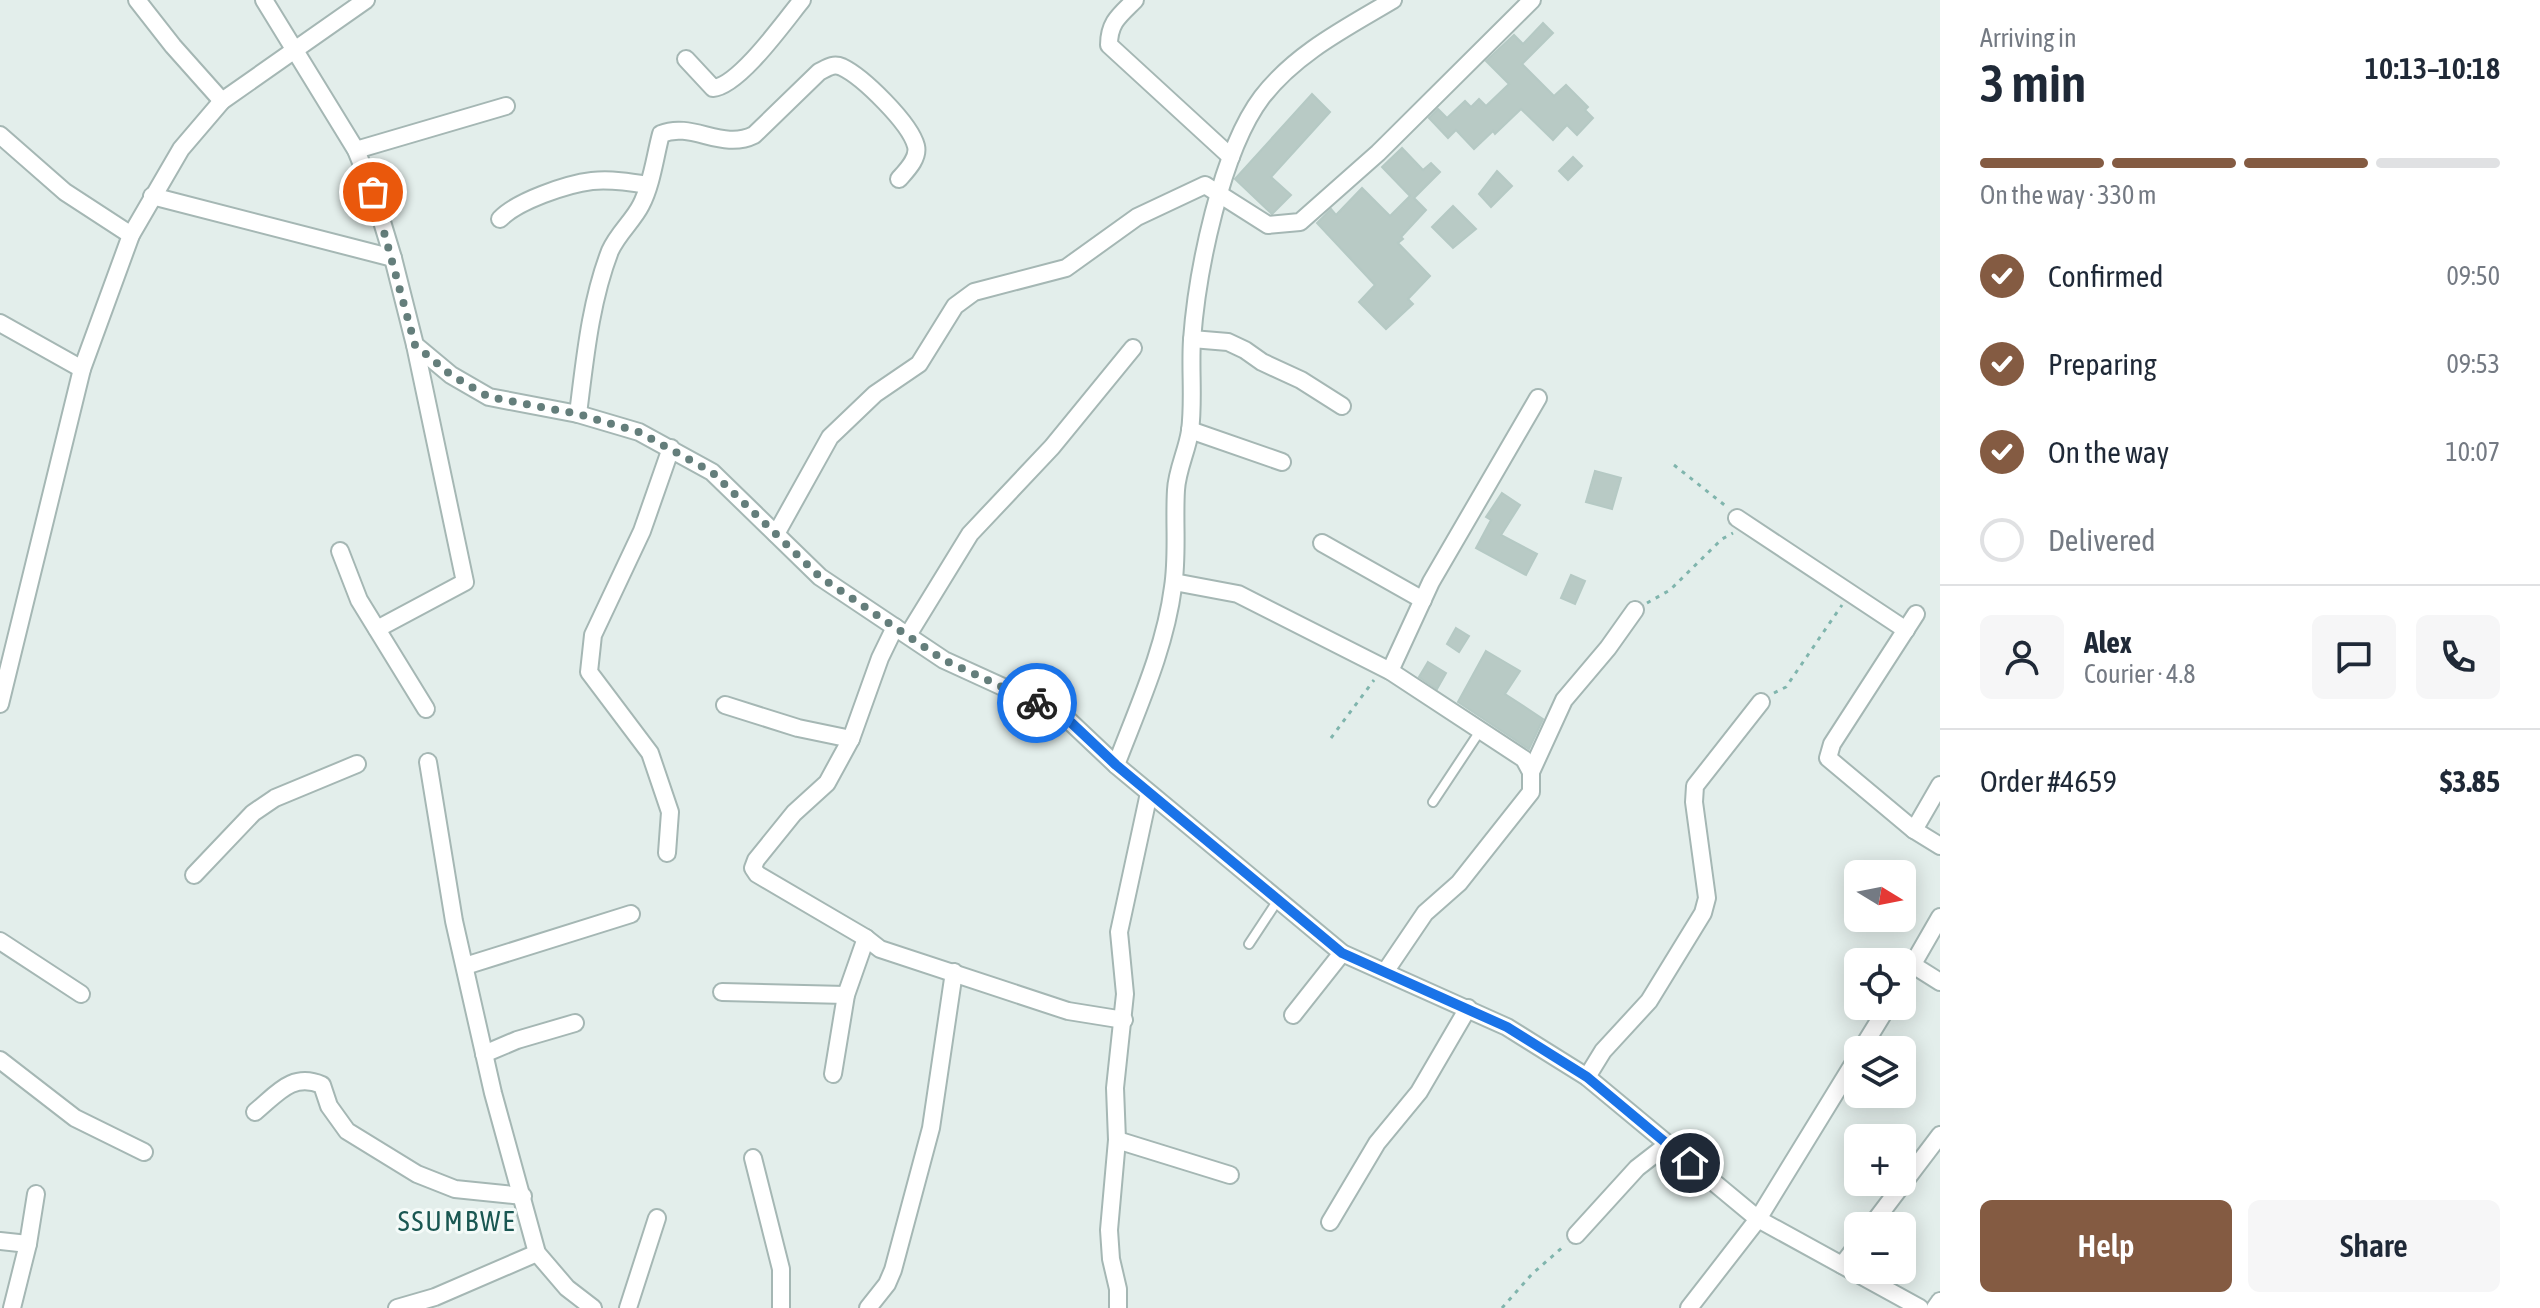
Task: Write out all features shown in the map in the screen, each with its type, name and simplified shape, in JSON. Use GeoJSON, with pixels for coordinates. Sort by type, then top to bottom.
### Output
{"type":"FeatureCollection","features":[{"type":"Feature","properties":{"kind":"street"},"geometry":{"type":"LineString","coordinates":[[137,0],[222,101]]}},
{"type":"Feature","properties":{"kind":"street"},"geometry":{"type":"LineString","coordinates":[[264,0],[356,150],[373,192],[415,345],[465,582],[377,629]]}},
{"type":"Feature","properties":{"kind":"street"},"geometry":{"type":"LineString","coordinates":[[0,704],[82,369],[131,235],[181,149],[222,101],[366,0]]}},
{"type":"Feature","properties":{"kind":"street"},"geometry":{"type":"LineString","coordinates":[[686,59],[713,88],[722,87],[737,76],[802,0]]}},
{"type":"Feature","properties":{"kind":"street"},"geometry":{"type":"LineString","coordinates":[[1135,0],[1109,31],[1109,45],[1231,157]]}},
{"type":"Feature","properties":{"kind":"street"},"geometry":{"type":"LineString","coordinates":[[1116,765],[1167,625],[1174,582],[1176,486],[1190,430],[1192,339],[1198,289],[1219,193],[1231,157],[1242,130],[1262,97],[1290,67],[1320,43],[1393,0]]}},
{"type":"Feature","properties":{"kind":"street"},"geometry":{"type":"LineString","coordinates":[[776,534],[830,437],[875,394],[919,364],[955,306],[974,292],[1066,268],[1137,217],[1205,185],[1268,225],[1300,222],[1378,153],[1532,0]]}},
{"type":"Feature","properties":{"kind":"street"},"geometry":{"type":"LineString","coordinates":[[578,414],[592,310],[611,249],[642,204],[661,134],[674,128],[743,141],[754,135],[819,72],[830,66],[841,66],[895,109],[916,146],[916,155],[899,179]]}},
{"type":"Feature","properties":{"kind":"street"},"geometry":{"type":"LineString","coordinates":[[356,150],[506,106]]}},
{"type":"Feature","properties":{"kind":"street"},"geometry":{"type":"LineString","coordinates":[[0,135],[65,192],[131,235]]}},
{"type":"Feature","properties":{"kind":"street"},"geometry":{"type":"LineString","coordinates":[[500,219],[508,210],[528,200],[590,182],[626,181],[648,185]]}},
{"type":"Feature","properties":{"kind":"street"},"geometry":{"type":"LineString","coordinates":[[152,196],[393,258]]}},
{"type":"Feature","properties":{"kind":"street"},"geometry":{"type":"LineString","coordinates":[[0,323],[82,369]]}},
{"type":"Feature","properties":{"kind":"street"},"geometry":{"type":"LineString","coordinates":[[1192,339],[1228,342],[1301,380],[1342,406]]}},
{"type":"Feature","properties":{"kind":"street"},"geometry":{"type":"LineString","coordinates":[[415,345],[451,375],[489,397],[578,414],[639,432],[712,472],[820,577],[944,660],[1062,714],[1116,765],[1342,953],[1507,1027],[1587,1077],[1758,1219],[1920,1308]]}},
{"type":"Feature","properties":{"kind":"street"},"geometry":{"type":"LineString","coordinates":[[1124,1020],[1068,1011],[880,949],[757,874],[753,868],[794,813],[827,783],[851,739],[880,658],[970,534],[1052,447],[1133,348]]}},
{"type":"Feature","properties":{"kind":"street"},"geometry":{"type":"LineString","coordinates":[[1387,669],[1538,398]]}},
{"type":"Feature","properties":{"kind":"street"},"geometry":{"type":"LineString","coordinates":[[1190,430],[1282,462]]}},
{"type":"Feature","properties":{"kind":"street"},"geometry":{"type":"LineString","coordinates":[[667,853],[670,812],[650,753],[589,672],[593,635],[642,531],[671,448]]}},
{"type":"Feature","properties":{"kind":"street"},"geometry":{"type":"LineString","coordinates":[[1742,521],[1906,630]]}},
{"type":"Feature","properties":{"kind":"street"},"geometry":{"type":"LineString","coordinates":[[1322,543],[1423,600]]}},
{"type":"Feature","properties":{"kind":"street"},"geometry":{"type":"LineString","coordinates":[[340,551],[359,600],[426,709]]}},
{"type":"Feature","properties":{"kind":"street"},"geometry":{"type":"LineString","coordinates":[[1174,582],[1238,594],[1387,669],[1524,759],[1531,772]]}},
{"type":"Feature","properties":{"kind":"street"},"geometry":{"type":"LineString","coordinates":[[1385,972],[1425,913],[1459,883],[1531,792],[1531,772],[1564,700],[1635,610]]}},
{"type":"Feature","properties":{"kind":"street"},"geometry":{"type":"LineString","coordinates":[[1916,614],[1832,744],[1828,758],[1914,830],[1940,846]]}},
{"type":"Feature","properties":{"kind":"street"},"geometry":{"type":"LineString","coordinates":[[1587,1077],[1603,1051],[1649,1001],[1703,913],[1707,898],[1694,802],[1695,786],[1761,702]]}},
{"type":"Feature","properties":{"kind":"street"},"geometry":{"type":"LineString","coordinates":[[725,705],[798,728],[851,739]]}},
{"type":"Feature","properties":{"kind":"street"},"geometry":{"type":"LineString","coordinates":[[428,762],[454,921],[484,1054],[537,1253],[567,1288],[593,1308]]}},
{"type":"Feature","properties":{"kind":"street"},"geometry":{"type":"LineString","coordinates":[[194,875],[253,813],[275,798],[357,764]]}},
{"type":"Feature","properties":{"kind":"street"},"geometry":{"type":"LineString","coordinates":[[1914,830],[1940,785]]}},
{"type":"Feature","properties":{"kind":"street"},"geometry":{"type":"LineString","coordinates":[[1118,1308],[1109,1230],[1117,1140],[1115,1088],[1125,994],[1119,932],[1149,793]]}},
{"type":"Feature","properties":{"kind":"street"},"geometry":{"type":"LineString","coordinates":[[465,966],[631,914]]}},
{"type":"Feature","properties":{"kind":"street"},"geometry":{"type":"LineString","coordinates":[[1916,960],[1940,917]]}},
{"type":"Feature","properties":{"kind":"street"},"geometry":{"type":"LineString","coordinates":[[833,1074],[846,995],[866,938]]}},
{"type":"Feature","properties":{"kind":"street"},"geometry":{"type":"LineString","coordinates":[[0,941],[81,994]]}},
{"type":"Feature","properties":{"kind":"street"},"geometry":{"type":"LineString","coordinates":[[1293,1015],[1342,953]]}},
{"type":"Feature","properties":{"kind":"street"},"geometry":{"type":"LineString","coordinates":[[1916,967],[1940,982]]}},
{"type":"Feature","properties":{"kind":"street"},"geometry":{"type":"LineString","coordinates":[[868,1308],[887,1284],[893,1270],[931,1128],[954,972]]}},
{"type":"Feature","properties":{"kind":"street"},"geometry":{"type":"LineString","coordinates":[[722,992],[846,995]]}},
{"type":"Feature","properties":{"kind":"street"},"geometry":{"type":"LineString","coordinates":[[1330,1222],[1377,1143],[1419,1092],[1468,1008]]}},
{"type":"Feature","properties":{"kind":"street"},"geometry":{"type":"LineString","coordinates":[[484,1054],[517,1040],[575,1023]]}},
{"type":"Feature","properties":{"kind":"street"},"geometry":{"type":"LineString","coordinates":[[0,1060],[75,1118],[144,1152]]}},
{"type":"Feature","properties":{"kind":"street"},"geometry":{"type":"LineString","coordinates":[[255,1112],[293,1081],[308,1079],[322,1085],[329,1106],[347,1131],[417,1174],[455,1189],[523,1196]]}},
{"type":"Feature","properties":{"kind":"street"},"geometry":{"type":"LineString","coordinates":[[1689,1308],[1758,1219],[1844,1079]]}},
{"type":"Feature","properties":{"kind":"street"},"geometry":{"type":"LineString","coordinates":[[1882,1212],[1940,1135]]}},
{"type":"Feature","properties":{"kind":"street"},"geometry":{"type":"LineString","coordinates":[[1117,1140],[1230,1175]]}},
{"type":"Feature","properties":{"kind":"street"},"geometry":{"type":"LineString","coordinates":[[1576,1235],[1637,1168],[1668,1144]]}},
{"type":"Feature","properties":{"kind":"street"},"geometry":{"type":"LineString","coordinates":[[753,1158],[781,1269],[781,1308]]}},
{"type":"Feature","properties":{"kind":"street"},"geometry":{"type":"LineString","coordinates":[[12,1308],[28,1244],[36,1194]]}},
{"type":"Feature","properties":{"kind":"street"},"geometry":{"type":"LineString","coordinates":[[628,1308],[657,1218]]}},
{"type":"Feature","properties":{"kind":"street"},"geometry":{"type":"LineString","coordinates":[[0,1241],[28,1244]]}},
{"type":"Feature","properties":{"kind":"street"},"geometry":{"type":"LineString","coordinates":[[397,1308],[439,1302],[537,1253]]}},
{"type":"Feature","properties":{"kind":"street"},"geometry":{"type":"LineString","coordinates":[[1935,1308],[1940,1301]]}},
{"type":"Feature","properties":{"kind":"lane"},"geometry":{"type":"LineString","coordinates":[[1433,802],[1480,731]]}},
{"type":"Feature","properties":{"kind":"lane"},"geometry":{"type":"LineString","coordinates":[[1249,944],[1278,900]]}},
{"type":"Feature","properties":{"kind":"path"},"geometry":{"type":"LineString","coordinates":[[1635,610],[1670,590],[1742,521],[1674,465]]}},
{"type":"Feature","properties":{"kind":"path"},"geometry":{"type":"LineString","coordinates":[[1761,702],[1786,687],[1850,593]]}},
{"type":"Feature","properties":{"kind":"path"},"geometry":{"type":"LineString","coordinates":[[1331,738],[1387,669]]}},
{"type":"Feature","properties":{"kind":"path"},"geometry":{"type":"LineString","coordinates":[[1502,1308],[1532,1274],[1576,1235]]}},
{"type":"Feature","properties":{"kind":"building"},"geometry":{"type":"Polygon","coordinates":[[[1543,23],[1553,33],[1522,64],[1554,96],[1566,85],[1588,107],[1585,110],[1593,118],[1577,135],[1567,125],[1553,140],[1521,109],[1474,149],[1456,130],[1448,138],[1429,118],[1438,109],[1447,118],[1465,101],[1471,107],[1479,99],[1486,106],[1509,84],[1486,61],[1514,35],[1523,44],[1543,23]]]}},
{"type":"Feature","properties":{"kind":"building"},"geometry":{"type":"Polygon","coordinates":[[[1312,94],[1330,112],[1271,177],[1291,195],[1272,214],[1235,179],[1312,94]]]}},
{"type":"Feature","properties":{"kind":"building"},"geometry":{"type":"Polygon","coordinates":[[[1402,148],[1423,170],[1431,163],[1440,172],[1414,198],[1426,210],[1398,243],[1430,276],[1408,299],[1413,304],[1386,329],[1359,302],[1375,285],[1317,223],[1331,209],[1336,215],[1362,188],[1390,216],[1410,196],[1382,167],[1402,148]]]}},
{"type":"Feature","properties":{"kind":"building"},"geometry":{"type":"Polygon","coordinates":[[[1573,157],[1582,166],[1568,180],[1559,171],[1573,157]]]}},
{"type":"Feature","properties":{"kind":"building"},"geometry":{"type":"Polygon","coordinates":[[[1497,171],[1512,186],[1491,207],[1479,194],[1497,171]]]}},
{"type":"Feature","properties":{"kind":"building"},"geometry":{"type":"Polygon","coordinates":[[[1453,206],[1476,229],[1453,248],[1432,227],[1453,206]]]}},
{"type":"Feature","properties":{"kind":"building"},"geometry":{"type":"Polygon","coordinates":[[[1595,471],[1621,478],[1612,509],[1586,502],[1595,471]]]}},
{"type":"Feature","properties":{"kind":"building"},"geometry":{"type":"Polygon","coordinates":[[[1502,493],[1520,505],[1501,535],[1537,554],[1526,575],[1476,548],[1491,520],[1486,517],[1502,493]]]}},
{"type":"Feature","properties":{"kind":"building"},"geometry":{"type":"Polygon","coordinates":[[[1571,575],[1585,581],[1575,604],[1561,598],[1571,575]]]}},
{"type":"Feature","properties":{"kind":"building"},"geometry":{"type":"Polygon","coordinates":[[[1456,628],[1469,636],[1459,652],[1447,644],[1456,628]]]}},
{"type":"Feature","properties":{"kind":"building"},"geometry":{"type":"Polygon","coordinates":[[[1486,651],[1520,671],[1505,694],[1543,719],[1529,749],[1458,702],[1486,651]]]}},
{"type":"Feature","properties":{"kind":"building"},"geometry":{"type":"Polygon","coordinates":[[[1428,662],[1446,673],[1437,689],[1419,677],[1428,662]]]}},
{"type":"Feature","properties":{"kind":"way so far"},"geometry":{"type":"LineString","coordinates":[[373,192],[415,345],[451,375],[489,397],[578,414],[639,432],[691,460],[712,472],[820,577],[944,660],[1037,703]]}},
{"type":"Feature","properties":{"kind":"district","name":"SSUMBWE"},"geometry":{"type":"Point","coordinates":[457,1221]}},
{"type":"Feature","properties":{"kind":"route"},"geometry":{"type":"LineString","coordinates":[[1037,703],[1062,714],[1116,765],[1342,953],[1507,1027],[1587,1077],[1690,1163]]}}]}
